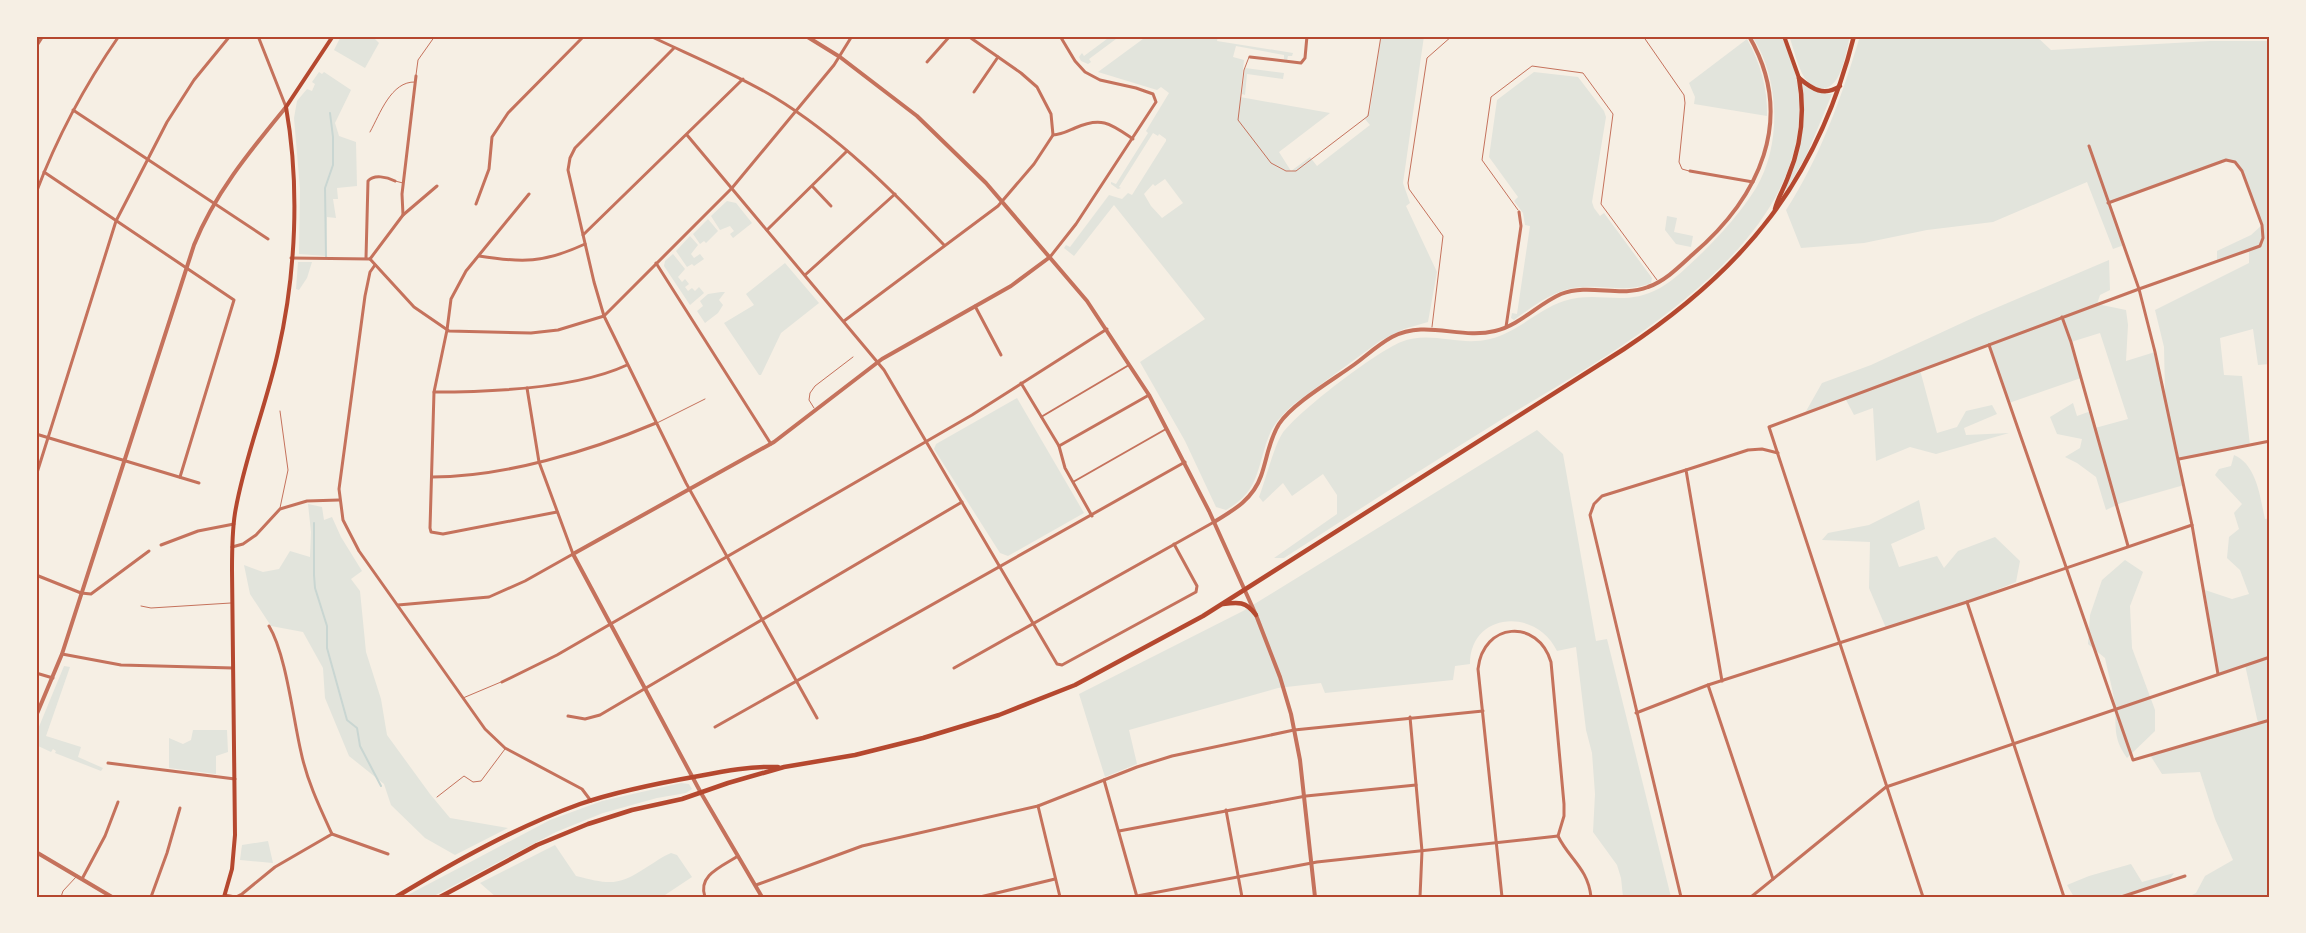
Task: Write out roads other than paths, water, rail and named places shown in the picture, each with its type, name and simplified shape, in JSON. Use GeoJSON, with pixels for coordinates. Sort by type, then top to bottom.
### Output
{"type":"FeatureCollection","features":[{"type":"Feature","properties":{"kind":"main road"},"geometry":{"type":"LineString","coordinates":[[225,896],[234,852],[232,547],[240,492],[278,353],[286,310],[291,258],[293,175],[286,107],[333,36]]}},
{"type":"Feature","properties":{"kind":"main road"},"geometry":{"type":"LineString","coordinates":[[1774,214],[1793,164],[1802,131],[1802,100],[1799,78],[1784,36]]}},
{"type":"Feature","properties":{"kind":"main road"},"geometry":{"type":"LineString","coordinates":[[440,897],[537,845],[602,819],[701,793],[784,767],[855,755],[923,738],[1029,704],[1106,669],[1186,626],[1656,327],[1723,271],[1774,214],[1797,180],[1813,151],[1840,86],[1854,36]]}},
{"type":"Feature","properties":{"kind":"main road"},"geometry":{"type":"LineString","coordinates":[[1799,78],[1814,89],[1823,92],[1832,91],[1840,86]]}},
{"type":"Feature","properties":{"kind":"main road"},"geometry":{"type":"LineString","coordinates":[[1222,604],[1244,603],[1256,615]]}},
{"type":"Feature","properties":{"kind":"main road"},"geometry":{"type":"LineString","coordinates":[[396,897],[450,866],[526,828],[591,801],[632,789],[693,777],[747,768],[784,767]]}},
{"type":"Feature","properties":{"kind":"street"},"geometry":{"type":"LineString","coordinates":[[36,47],[43,36]]}},
{"type":"Feature","properties":{"kind":"street"},"geometry":{"type":"LineString","coordinates":[[36,193],[73,110],[119,36]]}},
{"type":"Feature","properties":{"kind":"street"},"geometry":{"type":"LineString","coordinates":[[36,476],[116,221],[146,159],[194,80],[230,36]]}},
{"type":"Feature","properties":{"kind":"street"},"geometry":{"type":"LineString","coordinates":[[36,716],[62,654],[186,267],[201,228],[238,166],[286,107],[258,36]]}},
{"type":"Feature","properties":{"kind":"street"},"geometry":{"type":"LineString","coordinates":[[476,204],[489,169],[492,137],[508,113],[584,36]]}},
{"type":"Feature","properties":{"kind":"street"},"geometry":{"type":"LineString","coordinates":[[650,36],[743,79],[797,112],[846,151],[895,194],[944,245]]}},
{"type":"Feature","properties":{"kind":"street"},"geometry":{"type":"LineString","coordinates":[[806,36],[840,57],[917,116],[960,156],[1003,201],[1082,295],[1131,364],[1168,428],[1214,522],[1241,580],[1243,590],[1256,615],[1280,676],[1294,730],[1306,796],[1315,897]]}},
{"type":"Feature","properties":{"kind":"street"},"geometry":{"type":"LineString","coordinates":[[291,258],[368,259],[414,307],[447,330],[531,334],[558,330],[604,316],[732,188],[797,112],[840,57],[852,36]]}},
{"type":"Feature","properties":{"kind":"street"},"geometry":{"type":"LineString","coordinates":[[927,62],[950,36]]}},
{"type":"Feature","properties":{"kind":"street"},"geometry":{"type":"LineString","coordinates":[[844,320],[1003,201],[1034,164],[1053,135],[1051,114],[1037,87],[1021,73],[968,36]]}},
{"type":"Feature","properties":{"kind":"street"},"geometry":{"type":"LineString","coordinates":[[398,606],[489,597],[525,582],[771,444],[898,348],[1011,286],[1050,257],[1076,224],[1155,106],[1155,97],[1136,88],[1093,77],[1075,61],[1060,36]]}},
{"type":"Feature","properties":{"kind":"street"},"geometry":{"type":"LineString","coordinates":[[1250,57],[1301,63],[1304,58],[1306,36]]}},
{"type":"Feature","properties":{"kind":"street"},"geometry":{"type":"LineString","coordinates":[[954,668],[1234,510],[1253,491],[1261,476],[1275,432],[1288,414],[1393,337],[1414,329],[1473,333],[1494,332],[1506,328],[1550,300],[1567,292],[1584,289],[1623,292],[1640,290],[1659,283],[1720,228],[1754,182],[1767,144],[1770,110],[1767,79],[1749,36]]}},
{"type":"Feature","properties":{"kind":"street"},"geometry":{"type":"LineString","coordinates":[[674,48],[575,148],[570,158],[568,170],[604,316],[627,366],[690,490],[817,718]]}},
{"type":"Feature","properties":{"kind":"street"},"geometry":{"type":"LineString","coordinates":[[974,92],[998,58]]}},
{"type":"Feature","properties":{"kind":"street"},"geometry":{"type":"LineString","coordinates":[[403,215],[404,184],[416,76]]}},
{"type":"Feature","properties":{"kind":"street"},"geometry":{"type":"LineString","coordinates":[[583,236],[743,79]]}},
{"type":"Feature","properties":{"kind":"street"},"geometry":{"type":"LineString","coordinates":[[73,110],[268,239]]}},
{"type":"Feature","properties":{"kind":"street"},"geometry":{"type":"LineString","coordinates":[[1053,135],[1088,122],[1097,121],[1109,124],[1133,139]]}},
{"type":"Feature","properties":{"kind":"street"},"geometry":{"type":"LineString","coordinates":[[687,135],[878,362],[926,440],[1057,664],[1062,665],[1196,592],[1197,586],[1174,544]]}},
{"type":"Feature","properties":{"kind":"street"},"geometry":{"type":"LineString","coordinates":[[2089,146],[2139,289],[2179,459],[2218,674]]}},
{"type":"Feature","properties":{"kind":"street"},"geometry":{"type":"LineString","coordinates":[[768,230],[846,151]]}},
{"type":"Feature","properties":{"kind":"street"},"geometry":{"type":"LineString","coordinates":[[1923,897],[1769,427],[2062,317],[2260,246],[2263,238],[2262,225],[2242,171],[2235,162],[2226,160],[2108,202]]}},
{"type":"Feature","properties":{"kind":"street"},"geometry":{"type":"LineString","coordinates":[[1690,171],[1754,182]]}},
{"type":"Feature","properties":{"kind":"street"},"geometry":{"type":"LineString","coordinates":[[44,172],[231,296],[234,300],[180,477]]}},
{"type":"Feature","properties":{"kind":"street"},"geometry":{"type":"LineString","coordinates":[[368,259],[368,181],[374,177],[395,181]]}},
{"type":"Feature","properties":{"kind":"street"},"geometry":{"type":"LineString","coordinates":[[368,259],[403,215],[437,186]]}},
{"type":"Feature","properties":{"kind":"street"},"geometry":{"type":"LineString","coordinates":[[813,186],[831,206]]}},
{"type":"Feature","properties":{"kind":"street"},"geometry":{"type":"LineString","coordinates":[[529,194],[518,205],[460,280],[453,293],[447,316],[447,330],[434,392],[430,528],[436,534],[557,512]]}},
{"type":"Feature","properties":{"kind":"street"},"geometry":{"type":"LineString","coordinates":[[805,275],[895,194]]}},
{"type":"Feature","properties":{"kind":"street"},"geometry":{"type":"LineString","coordinates":[[1506,328],[1521,226],[1519,212]]}},
{"type":"Feature","properties":{"kind":"street"},"geometry":{"type":"LineString","coordinates":[[479,256],[535,261],[556,256],[585,244]]}},
{"type":"Feature","properties":{"kind":"street"},"geometry":{"type":"LineString","coordinates":[[656,263],[771,444]]}},
{"type":"Feature","properties":{"kind":"street"},"geometry":{"type":"LineString","coordinates":[[375,265],[370,272],[365,296],[342,460],[339,500],[343,520],[351,537],[485,729],[505,748],[578,786],[586,792],[591,801]]}},
{"type":"Feature","properties":{"kind":"street"},"geometry":{"type":"LineString","coordinates":[[975,306],[1001,355]]}},
{"type":"Feature","properties":{"kind":"street"},"geometry":{"type":"LineString","coordinates":[[2062,317],[2128,546]]}},
{"type":"Feature","properties":{"kind":"street"},"geometry":{"type":"LineString","coordinates":[[502,682],[538,666],[972,415],[1107,329]]}},
{"type":"Feature","properties":{"kind":"street"},"geometry":{"type":"LineString","coordinates":[[1989,345],[2133,760],[2270,720]]}},
{"type":"Feature","properties":{"kind":"street"},"geometry":{"type":"LineString","coordinates":[[1041,417],[1131,364]]}},
{"type":"Feature","properties":{"kind":"street"},"geometry":{"type":"LineString","coordinates":[[434,392],[472,392],[527,388],[600,374],[627,366]]}},
{"type":"Feature","properties":{"kind":"street"},"geometry":{"type":"LineString","coordinates":[[1021,383],[1058,446],[1073,482],[1092,516]]}},
{"type":"Feature","properties":{"kind":"street"},"geometry":{"type":"LineString","coordinates":[[527,388],[539,462],[573,554],[612,623],[612,628],[701,793],[762,897]]}},
{"type":"Feature","properties":{"kind":"street"},"geometry":{"type":"LineString","coordinates":[[1058,446],[1149,395]]}},
{"type":"Feature","properties":{"kind":"street"},"geometry":{"type":"LineString","coordinates":[[432,477],[474,474],[539,462],[602,444],[656,423]]}},
{"type":"Feature","properties":{"kind":"street"},"geometry":{"type":"LineString","coordinates":[[1073,482],[1168,428]]}},
{"type":"Feature","properties":{"kind":"street"},"geometry":{"type":"LineString","coordinates":[[36,434],[199,482]]}},
{"type":"Feature","properties":{"kind":"street"},"geometry":{"type":"LineString","coordinates":[[2179,459],[2270,441]]}},
{"type":"Feature","properties":{"kind":"street"},"geometry":{"type":"LineString","coordinates":[[1681,897],[1591,521],[1591,509],[1597,500],[1609,493],[1748,450],[1762,449],[1778,453]]}},
{"type":"Feature","properties":{"kind":"street"},"geometry":{"type":"LineString","coordinates":[[715,727],[1185,462]]}},
{"type":"Feature","properties":{"kind":"street"},"geometry":{"type":"LineString","coordinates":[[1686,470],[1722,681]]}},
{"type":"Feature","properties":{"kind":"street"},"geometry":{"type":"LineString","coordinates":[[232,547],[243,544],[256,535],[280,509],[307,501],[339,500]]}},
{"type":"Feature","properties":{"kind":"street"},"geometry":{"type":"LineString","coordinates":[[568,716],[585,719],[596,717],[962,502]]}},
{"type":"Feature","properties":{"kind":"street"},"geometry":{"type":"LineString","coordinates":[[161,545],[198,531],[234,524]]}},
{"type":"Feature","properties":{"kind":"street"},"geometry":{"type":"LineString","coordinates":[[1636,713],[1708,685],[1967,602],[2192,525]]}},
{"type":"Feature","properties":{"kind":"street"},"geometry":{"type":"LineString","coordinates":[[36,575],[89,595],[96,593],[123,569],[149,551]]}},
{"type":"Feature","properties":{"kind":"street"},"geometry":{"type":"LineString","coordinates":[[1967,602],[2064,897]]}},
{"type":"Feature","properties":{"kind":"street"},"geometry":{"type":"LineString","coordinates":[[269,626],[276,640],[283,666],[305,766],[318,804],[332,834],[388,854]]}},
{"type":"Feature","properties":{"kind":"street"},"geometry":{"type":"LineString","coordinates":[[1502,897],[1478,669],[1483,649],[1489,641],[1506,632],[1521,632],[1535,637],[1548,653],[1551,662],[1564,804],[1564,816],[1558,836]]}},
{"type":"Feature","properties":{"kind":"street"},"geometry":{"type":"LineString","coordinates":[[62,654],[121,665],[233,668]]}},
{"type":"Feature","properties":{"kind":"street"},"geometry":{"type":"LineString","coordinates":[[1751,897],[1886,787],[2270,657]]}},
{"type":"Feature","properties":{"kind":"street"},"geometry":{"type":"LineString","coordinates":[[36,673],[53,678]]}},
{"type":"Feature","properties":{"kind":"street"},"geometry":{"type":"LineString","coordinates":[[1708,685],[1773,879]]}},
{"type":"Feature","properties":{"kind":"street"},"geometry":{"type":"LineString","coordinates":[[756,885],[874,842],[1038,806],[1172,756],[1294,730],[1483,710]]}},
{"type":"Feature","properties":{"kind":"street"},"geometry":{"type":"LineString","coordinates":[[1410,717],[1422,851],[1420,897]]}},
{"type":"Feature","properties":{"kind":"street"},"geometry":{"type":"LineString","coordinates":[[108,763],[235,779]]}},
{"type":"Feature","properties":{"kind":"street"},"geometry":{"type":"LineString","coordinates":[[1104,780],[1137,896],[1312,863],[1558,836]]}},
{"type":"Feature","properties":{"kind":"street"},"geometry":{"type":"LineString","coordinates":[[1119,831],[1306,796],[1416,785]]}},
{"type":"Feature","properties":{"kind":"street"},"geometry":{"type":"LineString","coordinates":[[82,879],[102,841],[118,802]]}},
{"type":"Feature","properties":{"kind":"street"},"geometry":{"type":"LineString","coordinates":[[1038,806],[1060,897]]}},
{"type":"Feature","properties":{"kind":"street"},"geometry":{"type":"LineString","coordinates":[[152,897],[180,808]]}},
{"type":"Feature","properties":{"kind":"street"},"geometry":{"type":"LineString","coordinates":[[1226,810],[1242,897]]}},
{"type":"Feature","properties":{"kind":"street"},"geometry":{"type":"LineString","coordinates":[[225,896],[235,897],[242,894],[275,867],[332,834]]}},
{"type":"Feature","properties":{"kind":"street"},"geometry":{"type":"LineString","coordinates":[[1558,836],[1582,868],[1592,897]]}},
{"type":"Feature","properties":{"kind":"street"},"geometry":{"type":"LineString","coordinates":[[36,852],[112,897]]}},
{"type":"Feature","properties":{"kind":"street"},"geometry":{"type":"LineString","coordinates":[[705,897],[703,886],[706,878],[738,856]]}},
{"type":"Feature","properties":{"kind":"street"},"geometry":{"type":"LineString","coordinates":[[2121,897],[2185,876]]}},
{"type":"Feature","properties":{"kind":"street"},"geometry":{"type":"LineString","coordinates":[[980,897],[1055,879]]}},
{"type":"Feature","properties":{"kind":"lane"},"geometry":{"type":"LineString","coordinates":[[416,76],[418,60],[435,36]]}},
{"type":"Feature","properties":{"kind":"lane"},"geometry":{"type":"LineString","coordinates":[[1250,57],[1244,70],[1238,120],[1271,163],[1286,171],[1296,171],[1368,116],[1381,36]]}},
{"type":"Feature","properties":{"kind":"lane"},"geometry":{"type":"LineString","coordinates":[[1431,329],[1443,236],[1409,189],[1408,182],[1427,58],[1452,36]]}},
{"type":"Feature","properties":{"kind":"lane"},"geometry":{"type":"LineString","coordinates":[[1643,36],[1684,94],[1685,103],[1678,162],[1682,169],[1690,171]]}},
{"type":"Feature","properties":{"kind":"lane"},"geometry":{"type":"LineString","coordinates":[[1519,212],[1482,160],[1492,97],[1532,66],[1583,73],[1613,114],[1601,204],[1659,283]]}},
{"type":"Feature","properties":{"kind":"lane"},"geometry":{"type":"LineString","coordinates":[[370,132],[395,89],[404,83],[415,82]]}},
{"type":"Feature","properties":{"kind":"lane"},"geometry":{"type":"LineString","coordinates":[[395,181],[404,184]]}},
{"type":"Feature","properties":{"kind":"lane"},"geometry":{"type":"LineString","coordinates":[[816,411],[809,400],[812,390],[853,357]]}},
{"type":"Feature","properties":{"kind":"lane"},"geometry":{"type":"LineString","coordinates":[[656,423],[705,399]]}},
{"type":"Feature","properties":{"kind":"lane"},"geometry":{"type":"LineString","coordinates":[[280,411],[288,470],[280,509]]}},
{"type":"Feature","properties":{"kind":"lane"},"geometry":{"type":"LineString","coordinates":[[141,606],[151,608],[232,603]]}},
{"type":"Feature","properties":{"kind":"lane"},"geometry":{"type":"LineString","coordinates":[[462,698],[502,682]]}},
{"type":"Feature","properties":{"kind":"lane"},"geometry":{"type":"LineString","coordinates":[[437,797],[464,776],[473,782],[481,781],[505,748]]}},
{"type":"Feature","properties":{"kind":"lane"},"geometry":{"type":"LineString","coordinates":[[61,897],[65,888],[77,876]]}},
{"type":"Feature","properties":{"kind":"waterway"},"geometry":{"type":"LineString","coordinates":[[326,257],[325,188],[333,165],[333,137],[330,113]]}},
{"type":"Feature","properties":{"kind":"waterway"},"geometry":{"type":"LineString","coordinates":[[314,523],[315,588],[327,626],[327,648],[347,720],[357,728],[360,746],[381,786]]}}]}
